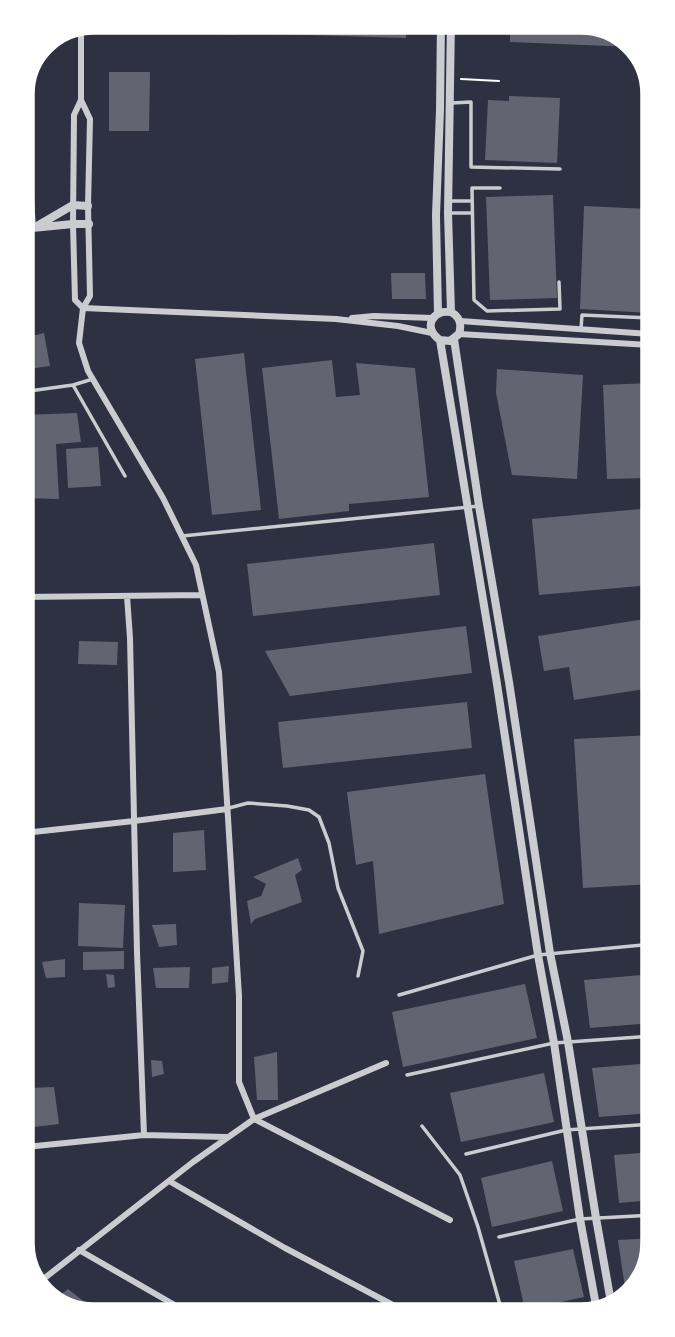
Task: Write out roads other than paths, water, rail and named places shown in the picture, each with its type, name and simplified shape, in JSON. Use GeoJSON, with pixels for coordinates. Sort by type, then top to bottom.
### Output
{"type":"FeatureCollection","features":[{"type":"Feature","properties":{"kind":"street"},"geometry":{"type":"LineString","coordinates":[[442,33],[451,312],[460,321],[642,333]]}},
{"type":"Feature","properties":{"kind":"street"},"geometry":{"type":"LineString","coordinates":[[451,33],[450,78],[445,103],[436,202],[435,316],[431,328],[440,341],[469,507],[595,1302]]}},
{"type":"Feature","properties":{"kind":"street"},"geometry":{"type":"LineString","coordinates":[[81,34],[81,100],[74,115],[73,224],[75,300],[83,308],[336,319],[432,332]]}},
{"type":"Feature","properties":{"kind":"street"},"geometry":{"type":"LineString","coordinates":[[81,100],[90,119],[90,296],[83,308],[79,343],[88,371],[163,498],[196,565],[219,672],[239,996],[239,1082],[254,1119],[450,1220]]}},
{"type":"Feature","properties":{"kind":"street"},"geometry":{"type":"LineString","coordinates":[[436,202],[448,201]]}},
{"type":"Feature","properties":{"kind":"street"},"geometry":{"type":"LineString","coordinates":[[33,229],[73,205],[88,206]]}},
{"type":"Feature","properties":{"kind":"street"},"geometry":{"type":"LineString","coordinates":[[436,214],[448,213]]}},
{"type":"Feature","properties":{"kind":"street"},"geometry":{"type":"LineString","coordinates":[[33,229],[89,224]]}},
{"type":"Feature","properties":{"kind":"street"},"geometry":{"type":"LineString","coordinates":[[336,319],[435,316],[442,312],[451,312]]}},
{"type":"Feature","properties":{"kind":"street"},"geometry":{"type":"LineString","coordinates":[[440,341],[450,341],[456,336],[460,321]]}},
{"type":"Feature","properties":{"kind":"street"},"geometry":{"type":"LineString","coordinates":[[580,341],[581,329]]}},
{"type":"Feature","properties":{"kind":"street"},"geometry":{"type":"LineString","coordinates":[[456,336],[642,345]]}},
{"type":"Feature","properties":{"kind":"street"},"geometry":{"type":"LineString","coordinates":[[456,336],[479,506],[502,634],[550,953],[612,1295]]}},
{"type":"Feature","properties":{"kind":"street"},"geometry":{"type":"LineString","coordinates":[[33,597],[202,595]]}},
{"type":"Feature","properties":{"kind":"street"},"geometry":{"type":"LineString","coordinates":[[127,596],[144,1135]]}},
{"type":"Feature","properties":{"kind":"street"},"geometry":{"type":"LineString","coordinates":[[33,832],[227,808]]}},
{"type":"Feature","properties":{"kind":"street"},"geometry":{"type":"LineString","coordinates":[[45,1278],[254,1119],[386,1063]]}},
{"type":"Feature","properties":{"kind":"street"},"geometry":{"type":"LineString","coordinates":[[33,1146],[144,1135],[228,1137]]}},
{"type":"Feature","properties":{"kind":"street"},"geometry":{"type":"LineString","coordinates":[[169,1181],[285,1248],[391,1304]]}},
{"type":"Feature","properties":{"kind":"street"},"geometry":{"type":"LineString","coordinates":[[79,1250],[173,1304]]}},
{"type":"Feature","properties":{"kind":"lane"},"geometry":{"type":"LineString","coordinates":[[445,103],[471,102],[471,167],[560,169]]}},
{"type":"Feature","properties":{"kind":"lane"},"geometry":{"type":"LineString","coordinates":[[500,188],[472,188],[474,300],[487,311],[560,309],[559,282]]}},
{"type":"Feature","properties":{"kind":"lane"},"geometry":{"type":"LineString","coordinates":[[448,201],[472,201]]}},
{"type":"Feature","properties":{"kind":"lane"},"geometry":{"type":"LineString","coordinates":[[448,213],[472,213]]}},
{"type":"Feature","properties":{"kind":"lane"},"geometry":{"type":"LineString","coordinates":[[581,329],[582,315],[642,318]]}},
{"type":"Feature","properties":{"kind":"lane"},"geometry":{"type":"LineString","coordinates":[[33,390],[73,385],[93,379]]}},
{"type":"Feature","properties":{"kind":"lane"},"geometry":{"type":"LineString","coordinates":[[73,385],[125,477]]}},
{"type":"Feature","properties":{"kind":"lane"},"geometry":{"type":"LineString","coordinates":[[182,536],[479,506]]}},
{"type":"Feature","properties":{"kind":"lane"},"geometry":{"type":"LineString","coordinates":[[227,808],[248,803],[287,806],[309,810],[318,817],[329,843],[338,888],[363,951],[358,976]]}},
{"type":"Feature","properties":{"kind":"lane"},"geometry":{"type":"LineString","coordinates":[[399,995],[538,954],[642,945]]}},
{"type":"Feature","properties":{"kind":"lane"},"geometry":{"type":"LineString","coordinates":[[407,1075],[554,1043],[642,1037]]}},
{"type":"Feature","properties":{"kind":"lane"},"geometry":{"type":"LineString","coordinates":[[466,1154],[566,1130],[642,1125]]}},
{"type":"Feature","properties":{"kind":"lane"},"geometry":{"type":"LineString","coordinates":[[422,1126],[460,1175],[500,1304]]}},
{"type":"Feature","properties":{"kind":"lane"},"geometry":{"type":"LineString","coordinates":[[499,1237],[580,1219],[642,1215]]}}]}
